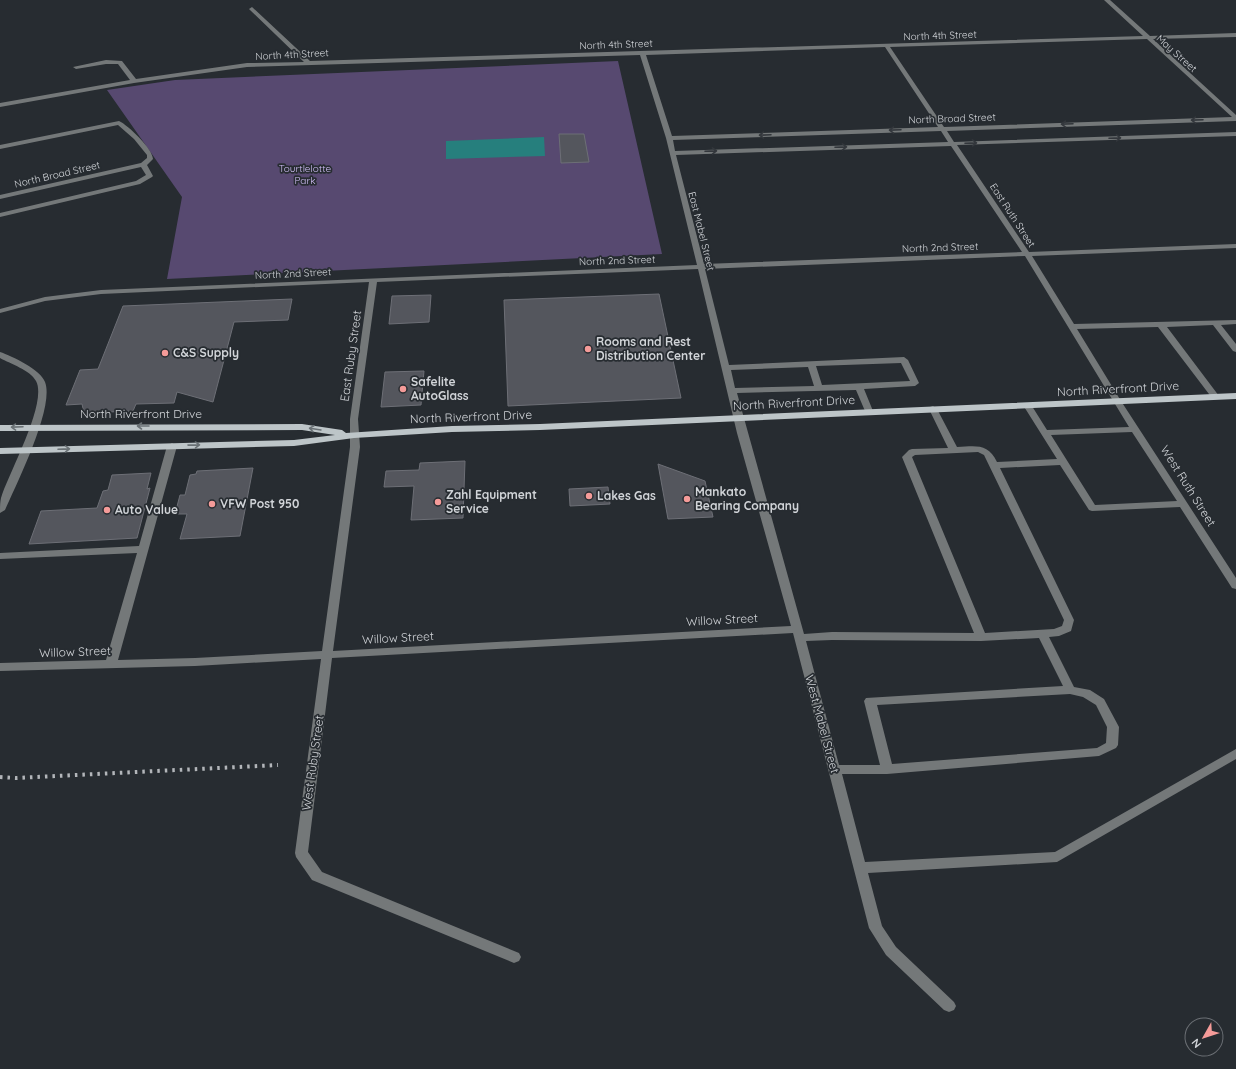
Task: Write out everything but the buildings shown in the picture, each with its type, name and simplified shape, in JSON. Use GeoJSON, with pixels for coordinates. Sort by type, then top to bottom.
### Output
{"type":"FeatureCollection","features":[{"type":"Feature","properties":{"kind":"main road","name":"North Riverfront Drive"},"geometry":{"type":"LineString","coordinates":[[0,451],[294,443],[354,435],[452,429],[540,427],[933,408],[1236,396]]}},
{"type":"Feature","properties":{"kind":"main road","name":"North Riverfront Drive"},"geometry":{"type":"LineString","coordinates":[[0,428],[302,427],[354,435]]}},
{"type":"Feature","properties":{"kind":"street","name":"May Street"},"geometry":{"type":"LineString","coordinates":[[1107,0],[1236,118]]}},
{"type":"Feature","properties":{"kind":"street"},"geometry":{"type":"LineString","coordinates":[[252,9],[308,62]]}},
{"type":"Feature","properties":{"kind":"street","name":"North 4th Street"},"geometry":{"type":"LineString","coordinates":[[0,105],[134,80],[247,65],[1236,35]]}},
{"type":"Feature","properties":{"kind":"street","name":"East Ruth Street"},"geometry":{"type":"LineString","coordinates":[[886,45],[1026,254],[1117,401]]}},
{"type":"Feature","properties":{"kind":"street","name":"East Mabel Street"},"geometry":{"type":"LineString","coordinates":[[642,52],[669,138],[739,417]]}},
{"type":"Feature","properties":{"kind":"street"},"geometry":{"type":"LineString","coordinates":[[76,67],[106,62],[120,62],[134,80]]}},
{"type":"Feature","properties":{"kind":"street","name":"North Broad Street"},"geometry":{"type":"LineString","coordinates":[[669,138],[1236,118]]}},
{"type":"Feature","properties":{"kind":"street"},"geometry":{"type":"LineString","coordinates":[[0,147],[119,124],[136,138],[150,155],[148,162],[143,165],[150,176],[138,183],[0,215]]}},
{"type":"Feature","properties":{"kind":"street"},"geometry":{"type":"LineString","coordinates":[[672,153],[1236,134]]}},
{"type":"Feature","properties":{"kind":"street","name":"North Broad Street"},"geometry":{"type":"LineString","coordinates":[[0,197],[143,165]]}},
{"type":"Feature","properties":{"kind":"street","name":"North 2nd Street"},"geometry":{"type":"LineString","coordinates":[[0,311],[46,299],[73,294],[373,280],[1236,246]]}},
{"type":"Feature","properties":{"kind":"street","name":"East Ruby Street"},"geometry":{"type":"LineString","coordinates":[[354,435],[354,419],[373,280]]}},
{"type":"Feature","properties":{"kind":"street"},"geometry":{"type":"LineString","coordinates":[[1072,327],[1236,322]]}},
{"type":"Feature","properties":{"kind":"street"},"geometry":{"type":"LineString","coordinates":[[1215,323],[1236,349]]}},
{"type":"Feature","properties":{"kind":"street"},"geometry":{"type":"LineString","coordinates":[[1161,325],[1215,396]]}},
{"type":"Feature","properties":{"kind":"street"},"geometry":{"type":"LineString","coordinates":[[0,355],[33,374],[42,383],[43,394],[35,427],[0,510]]}},
{"type":"Feature","properties":{"kind":"street"},"geometry":{"type":"LineString","coordinates":[[726,368],[904,360],[915,383],[859,387],[732,391]]}},
{"type":"Feature","properties":{"kind":"street"},"geometry":{"type":"LineString","coordinates":[[811,364],[819,388]]}},
{"type":"Feature","properties":{"kind":"street"},"geometry":{"type":"LineString","coordinates":[[859,387],[869,411]]}},
{"type":"Feature","properties":{"kind":"street","name":"West Ruth Street"},"geometry":{"type":"LineString","coordinates":[[1117,401],[1236,586]]}},
{"type":"Feature","properties":{"kind":"street"},"geometry":{"type":"LineString","coordinates":[[1027,405],[1092,508],[1184,504]]}},
{"type":"Feature","properties":{"kind":"street"},"geometry":{"type":"LineString","coordinates":[[933,408],[954,450]]}},
{"type":"Feature","properties":{"kind":"street","name":"West Mabel Street"},"geometry":{"type":"LineString","coordinates":[[739,417],[799,634],[876,928],[891,951],[949,1006]]}},
{"type":"Feature","properties":{"kind":"street"},"geometry":{"type":"LineString","coordinates":[[1045,433],[1136,429]]}},
{"type":"Feature","properties":{"kind":"street","name":"West Ruby Street"},"geometry":{"type":"LineString","coordinates":[[354,435],[355,447],[301,853],[317,876],[514,957]]}},
{"type":"Feature","properties":{"kind":"street"},"geometry":{"type":"LineString","coordinates":[[112,664],[172,446]]}},
{"type":"Feature","properties":{"kind":"street"},"geometry":{"type":"LineString","coordinates":[[981,637],[907,457],[912,452],[954,450],[988,452],[994,465],[1063,462]]}},
{"type":"Feature","properties":{"kind":"street","name":"Willow Street"},"geometry":{"type":"LineString","coordinates":[[0,668],[799,634],[832,636],[981,637],[1056,633],[1067,628],[1069,620],[994,465]]}},
{"type":"Feature","properties":{"kind":"street"},"geometry":{"type":"LineString","coordinates":[[0,556],[144,549]]}},
{"type":"Feature","properties":{"kind":"street"},"geometry":{"type":"LineString","coordinates":[[1042,633],[1070,690]]}},
{"type":"Feature","properties":{"kind":"street"},"geometry":{"type":"LineString","coordinates":[[835,770],[887,769],[1099,752],[1112,746],[1113,727],[1100,702],[1086,693],[1070,690],[870,701],[887,769]]}},
{"type":"Feature","properties":{"kind":"street"},"geometry":{"type":"LineString","coordinates":[[860,868],[1057,857],[1236,753]]}},
{"type":"Feature","properties":{"kind":"green space","name":"Tourtlelotte Park"},"geometry":{"type":"Polygon","coordinates":[[[618,61],[662,254],[167,279],[182,197],[107,90],[175,80],[618,61]]]}},
{"type":"Feature","properties":{"kind":"water"},"geometry":{"type":"Polygon","coordinates":[[[544,137],[545,156],[446,159],[446,141],[544,137]]]}},
{"type":"Feature","properties":{"kind":"railway"},"geometry":{"type":"LineString","coordinates":[[0,777],[16,778],[278,765]]}},
{"type":"Feature","properties":{"kind":"place","name":"Rooms and Rest Distribution Center"},"geometry":{"type":"Point","coordinates":[588,349]}},
{"type":"Feature","properties":{"kind":"place","name":"C&S Supply"},"geometry":{"type":"Point","coordinates":[165,353]}},
{"type":"Feature","properties":{"kind":"place","name":"Safelite AutoGlass"},"geometry":{"type":"Point","coordinates":[403,389]}},
{"type":"Feature","properties":{"kind":"place","name":"Lakes Gas"},"geometry":{"type":"Point","coordinates":[589,496]}},
{"type":"Feature","properties":{"kind":"place","name":"Mankato Bearing Company"},"geometry":{"type":"Point","coordinates":[687,499]}},
{"type":"Feature","properties":{"kind":"place","name":"Zahl Equipment Service"},"geometry":{"type":"Point","coordinates":[438,502]}},
{"type":"Feature","properties":{"kind":"place","name":"VFW Post 950"},"geometry":{"type":"Point","coordinates":[212,504]}},
{"type":"Feature","properties":{"kind":"place","name":"Auto Value"},"geometry":{"type":"Point","coordinates":[107,510]}}]}
